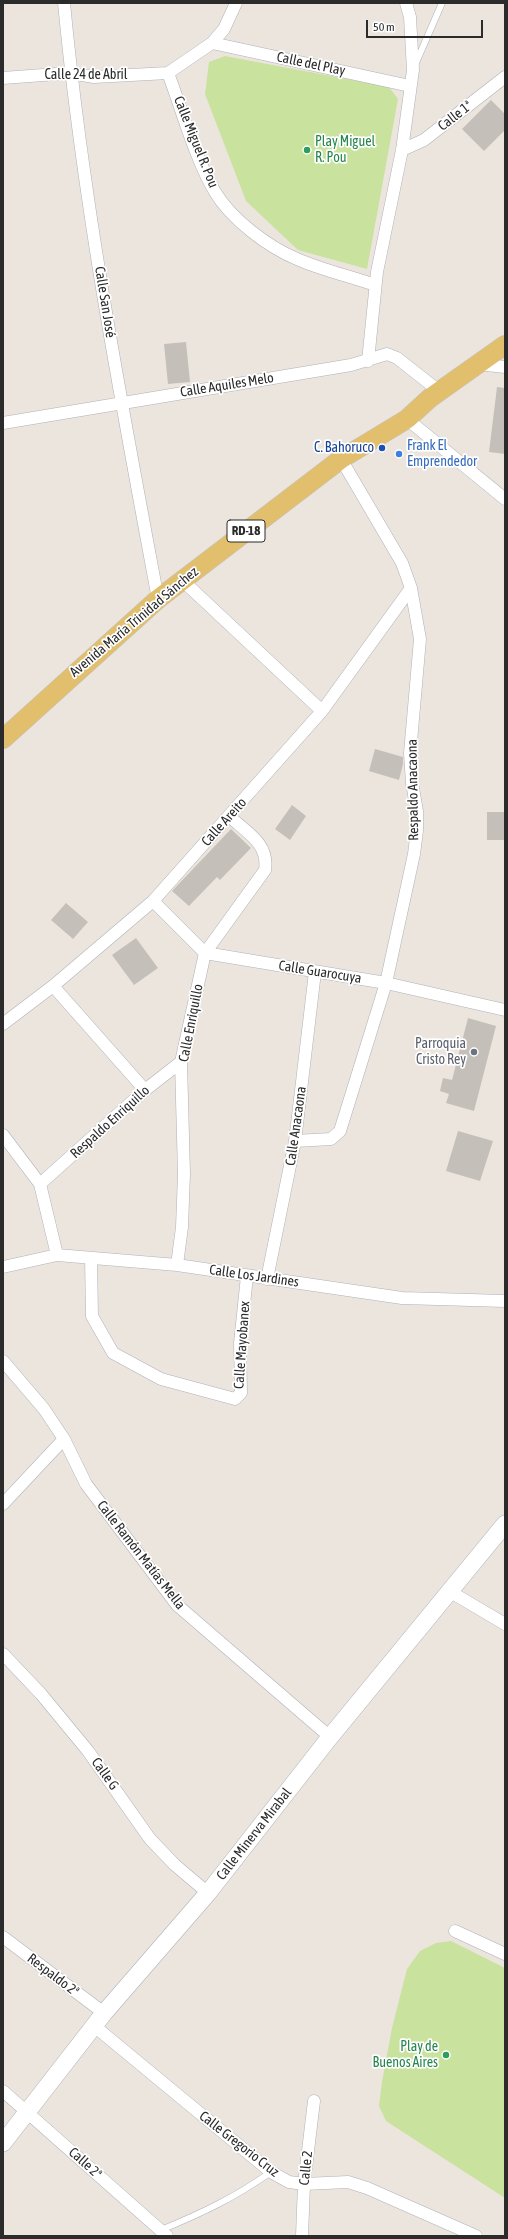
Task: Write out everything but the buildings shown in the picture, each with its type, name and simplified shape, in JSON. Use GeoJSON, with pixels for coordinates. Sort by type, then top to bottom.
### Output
{"type":"FeatureCollection","features":[{"type":"Feature","properties":{"kind":"main road","name":"Avenida María Trinidad Sánchez"},"geometry":{"type":"LineString","coordinates":[[3,738],[158,599],[182,580],[341,459],[407,419],[439,391],[505,345]]}},
{"type":"Feature","properties":{"kind":"street","name":"Calle San José"},"geometry":{"type":"LineString","coordinates":[[64,3],[70,73],[82,158],[121,402],[158,599]]}},
{"type":"Feature","properties":{"kind":"street"},"geometry":{"type":"LineString","coordinates":[[168,73],[212,43],[224,28],[236,3]]}},
{"type":"Feature","properties":{"kind":"street"},"geometry":{"type":"LineString","coordinates":[[368,361],[375,285],[402,150],[413,70],[410,17],[406,3]]}},
{"type":"Feature","properties":{"kind":"street","name":"Calle del Play"},"geometry":{"type":"LineString","coordinates":[[212,43],[410,86]]}},
{"type":"Feature","properties":{"kind":"street","name":"Calle 24 de Abril"},"geometry":{"type":"LineString","coordinates":[[3,78],[70,73],[94,77],[168,73]]}},
{"type":"Feature","properties":{"kind":"street","name":"Calle Miguel R. Pou"},"geometry":{"type":"LineString","coordinates":[[168,73],[206,175],[216,193],[234,214],[273,247],[297,260],[375,285]]}},
{"type":"Feature","properties":{"kind":"street","name":"Calle 1ª"},"geometry":{"type":"LineString","coordinates":[[402,150],[424,140],[505,77]]}},
{"type":"Feature","properties":{"kind":"street","name":"Calle Aquiles Melo"},"geometry":{"type":"LineString","coordinates":[[3,422],[368,361],[387,354],[397,358],[439,391]]}},
{"type":"Feature","properties":{"kind":"street"},"geometry":{"type":"LineString","coordinates":[[478,364],[505,367]]}},
{"type":"Feature","properties":{"kind":"street"},"geometry":{"type":"LineString","coordinates":[[407,419],[505,499]]}},
{"type":"Feature","properties":{"kind":"street","name":"Respaldo Anacaona"},"geometry":{"type":"LineString","coordinates":[[295,1141],[331,1139],[340,1131],[386,983],[417,831],[410,753],[420,639],[411,588],[402,563],[341,459]]}},
{"type":"Feature","properties":{"kind":"street"},"geometry":{"type":"LineString","coordinates":[[182,580],[322,711]]}},
{"type":"Feature","properties":{"kind":"street","name":"Calle Areito"},"geometry":{"type":"LineString","coordinates":[[3,1024],[53,986],[154,901],[322,711],[411,588]]}},
{"type":"Feature","properties":{"kind":"street","name":"Calle Enriquillo"},"geometry":{"type":"LineString","coordinates":[[177,1265],[182,1227],[184,1174],[181,1062],[205,953],[265,870],[266,858],[262,845],[229,816]]}},
{"type":"Feature","properties":{"kind":"street"},"geometry":{"type":"LineString","coordinates":[[154,901],[205,953]]}},
{"type":"Feature","properties":{"kind":"street","name":"Calle Guarocuya"},"geometry":{"type":"LineString","coordinates":[[205,953],[386,983],[505,1010]]}},
{"type":"Feature","properties":{"kind":"street","name":"Calle Anacaona"},"geometry":{"type":"LineString","coordinates":[[267,1278],[295,1141],[315,972]]}},
{"type":"Feature","properties":{"kind":"street"},"geometry":{"type":"LineString","coordinates":[[53,986],[145,1090]]}},
{"type":"Feature","properties":{"kind":"street","name":"Respaldo Enriquillo"},"geometry":{"type":"LineString","coordinates":[[40,1184],[145,1090],[181,1062]]}},
{"type":"Feature","properties":{"kind":"street"},"geometry":{"type":"LineString","coordinates":[[3,1135],[40,1184],[57,1255]]}},
{"type":"Feature","properties":{"kind":"street","name":"Calle Los Jardines"},"geometry":{"type":"LineString","coordinates":[[3,1267],[57,1255],[177,1265],[402,1298],[505,1301]]}},
{"type":"Feature","properties":{"kind":"street","name":"Calle Mayobanex"},"geometry":{"type":"LineString","coordinates":[[91,1258],[92,1316],[113,1353],[161,1379],[235,1399],[241,1393],[240,1343],[248,1276]]}},
{"type":"Feature","properties":{"kind":"street","name":"Calle Ramón Matías Mella"},"geometry":{"type":"LineString","coordinates":[[3,1361],[44,1409],[64,1439],[86,1484],[176,1605],[330,1737]]}},
{"type":"Feature","properties":{"kind":"street"},"geometry":{"type":"LineString","coordinates":[[3,1504],[64,1439]]}},
{"type":"Feature","properties":{"kind":"street","name":"Calle Minerva Mirabal"},"geometry":{"type":"LineString","coordinates":[[3,2143],[99,2019],[208,1893],[330,1737],[505,1524]]}},
{"type":"Feature","properties":{"kind":"street"},"geometry":{"type":"LineString","coordinates":[[449,1591],[505,1624]]}},
{"type":"Feature","properties":{"kind":"street","name":"Calle G"},"geometry":{"type":"LineString","coordinates":[[3,1654],[41,1694],[88,1751],[150,1839],[175,1865],[208,1893]]}},
{"type":"Feature","properties":{"kind":"street"},"geometry":{"type":"LineString","coordinates":[[455,1931],[505,1954]]}},
{"type":"Feature","properties":{"kind":"street","name":"Respaldo 2ª"},"geometry":{"type":"LineString","coordinates":[[3,1937],[99,2019]]}},
{"type":"Feature","properties":{"kind":"street","name":"Calle Gregorio Cruz"},"geometry":{"type":"LineString","coordinates":[[99,2019],[271,2172],[289,2182],[304,2184],[348,2182],[367,2188],[476,2236]]}},
{"type":"Feature","properties":{"kind":"street","name":"Calle 2ª"},"geometry":{"type":"LineString","coordinates":[[3,2091],[164,2233]]}},
{"type":"Feature","properties":{"kind":"street","name":"Calle 2"},"geometry":{"type":"LineString","coordinates":[[302,2236],[304,2184],[314,2101]]}},
{"type":"Feature","properties":{"kind":"lane"},"geometry":{"type":"LineString","coordinates":[[413,70],[442,3]]}},
{"type":"Feature","properties":{"kind":"lane"},"geometry":{"type":"LineString","coordinates":[[164,2233],[240,2193],[271,2172]]}},
{"type":"Feature","properties":{"kind":"green space","name":"Play Miguel R. Pou"},"geometry":{"type":"Polygon","coordinates":[[[225,56],[389,87],[398,99],[367,269],[298,250],[246,201],[205,94],[209,62],[225,56]]]}},
{"type":"Feature","properties":{"kind":"green space","name":"Play de Buenos Aires"},"geometry":{"type":"Polygon","coordinates":[[[451,1941],[505,1968],[505,2198],[386,2121],[379,2106],[392,2028],[407,1969],[420,1951],[436,1943],[451,1941]]]}},
{"type":"Feature","properties":{"kind":"place","name":"Play Miguel R. Pou"},"geometry":{"type":"Point","coordinates":[307,150]}},
{"type":"Feature","properties":{"kind":"place","name":"C. Bahoruco"},"geometry":{"type":"Point","coordinates":[382,448]}},
{"type":"Feature","properties":{"kind":"place","name":"Frank El Emprendedor"},"geometry":{"type":"Point","coordinates":[399,454]}},
{"type":"Feature","properties":{"kind":"place","name":"Parroquia Cristo Rey"},"geometry":{"type":"Point","coordinates":[474,1052]}},
{"type":"Feature","properties":{"kind":"place","name":"Play de Buenos Aires"},"geometry":{"type":"Point","coordinates":[446,2055]}}]}
